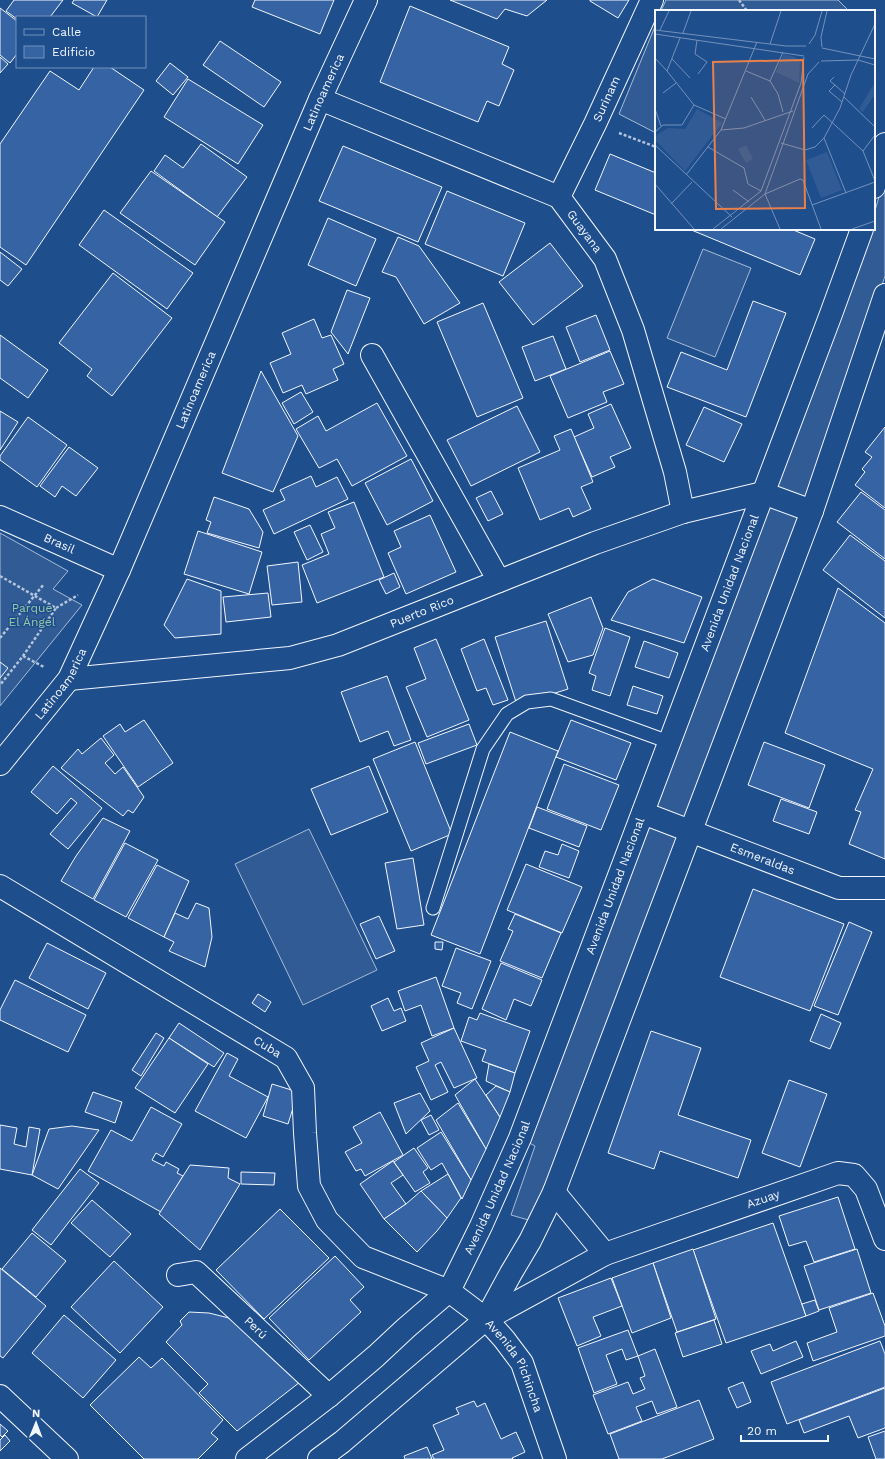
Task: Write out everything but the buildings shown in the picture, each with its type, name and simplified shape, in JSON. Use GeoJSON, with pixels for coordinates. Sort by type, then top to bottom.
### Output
{"type":"FeatureCollection","features":[{"type":"Feature","properties":{"kind":"street","name":"Latinoamerica"},"geometry":{"type":"LineString","coordinates":[[0,764],[69,679],[119,570],[320,99],[366,0]]}},
{"type":"Feature","properties":{"kind":"street","name":"Surinam"},"geometry":{"type":"LineString","coordinates":[[559,196],[595,124],[652,0]]}},
{"type":"Feature","properties":{"kind":"street","name":"Guayana"},"geometry":{"type":"LineString","coordinates":[[320,99],[559,196],[605,259],[633,330],[673,465],[683,512]]}},
{"type":"Feature","properties":{"kind":"street"},"geometry":{"type":"LineString","coordinates":[[875,183],[885,144]]}},
{"type":"Feature","properties":{"kind":"street","name":"Avenida Unidad Nacional"},"geometry":{"type":"LineString","coordinates":[[247,1459],[329,1396],[449,1291],[481,1226],[513,1155],[862,230]]}},
{"type":"Feature","properties":{"kind":"street"},"geometry":{"type":"LineString","coordinates":[[319,1459],[348,1437],[486,1319],[530,1241],[554,1192],[812,511],[881,323],[885,295]]}},
{"type":"Feature","properties":{"kind":"street"},"geometry":{"type":"LineString","coordinates":[[372,355],[499,581]]}},
{"type":"Feature","properties":{"kind":"street"},"geometry":{"type":"LineString","coordinates":[[763,493],[812,511]]}},
{"type":"Feature","properties":{"kind":"street","name":"Puerto Rico"},"geometry":{"type":"LineString","coordinates":[[69,679],[290,658],[338,645],[595,543],[683,512],[763,493]]}},
{"type":"Feature","properties":{"kind":"street","name":"Brasil"},"geometry":{"type":"LineString","coordinates":[[0,517],[119,570]]}},
{"type":"Feature","properties":{"kind":"street","name":"Esmeraldas"},"geometry":{"type":"LineString","coordinates":[[643,813],[839,888],[885,888]]}},
{"type":"Feature","properties":{"kind":"street","name":"Cuba"},"geometry":{"type":"LineString","coordinates":[[0,886],[286,1058],[303,1088],[304,1133],[309,1186],[327,1220],[363,1258],[449,1291]]}},
{"type":"Feature","properties":{"kind":"street","name":"Azuay"},"geometry":{"type":"LineString","coordinates":[[486,1319],[605,1254],[838,1173],[854,1174],[866,1189],[885,1239]]}},
{"type":"Feature","properties":{"kind":"street"},"geometry":{"type":"LineString","coordinates":[[554,1192],[605,1254]]}},
{"type":"Feature","properties":{"kind":"street","name":"Perú"},"geometry":{"type":"LineString","coordinates":[[178,1275],[196,1272],[329,1396]]}},
{"type":"Feature","properties":{"kind":"street","name":"Avenida Pichincha"},"geometry":{"type":"LineString","coordinates":[[449,1291],[486,1319],[504,1339],[522,1363],[556,1459]]}},
{"type":"Feature","properties":{"kind":"street"},"geometry":{"type":"LineString","coordinates":[[0,1396],[67,1459]]}},
{"type":"Feature","properties":{"kind":"lane"},"geometry":{"type":"LineString","coordinates":[[433,908],[483,749],[507,714],[527,702],[551,699],[669,742]]}},
{"type":"Feature","properties":{"kind":"path"},"geometry":{"type":"LineString","coordinates":[[739,0],[746,10]]}},
{"type":"Feature","properties":{"kind":"path"},"geometry":{"type":"LineString","coordinates":[[595,124],[655,147]]}},
{"type":"Feature","properties":{"kind":"path"},"geometry":{"type":"LineString","coordinates":[[0,576],[56,608],[0,686]]}},
{"type":"Feature","properties":{"kind":"path"},"geometry":{"type":"LineString","coordinates":[[0,638],[44,584]]}},
{"type":"Feature","properties":{"kind":"shaded area"},"geometry":{"type":"Polygon","coordinates":[[[666,0],[838,0],[848,10],[661,10],[666,0]]]}},
{"type":"Feature","properties":{"kind":"shaded area"},"geometry":{"type":"Polygon","coordinates":[[[655,26],[655,132],[619,114],[655,26]]]}},
{"type":"Feature","properties":{"kind":"shaded area"},"geometry":{"type":"Polygon","coordinates":[[[885,176],[885,276],[809,506],[770,492],[870,230],[875,230],[875,211],[885,176]]]}},
{"type":"Feature","properties":{"kind":"shaded area"},"geometry":{"type":"Polygon","coordinates":[[[703,249],[751,268],[715,357],[667,338],[703,249]]]}},
{"type":"Feature","properties":{"kind":"shaded area"},"geometry":{"type":"Polygon","coordinates":[[[767,498],[806,514],[690,826],[648,812],[767,498]]]}},
{"type":"Feature","properties":{"kind":"shaded area","name":"Parque El Ángel"},"geometry":{"type":"Polygon","coordinates":[[[0,533],[68,571],[53,589],[82,605],[0,706],[0,533]]]}},
{"type":"Feature","properties":{"kind":"shaded area"},"geometry":{"type":"Polygon","coordinates":[[[643,813],[692,831],[539,1223],[511,1215],[535,1146],[520,1138],[643,813]]]}},
{"type":"Feature","properties":{"kind":"shaded area"},"geometry":{"type":"Polygon","coordinates":[[[309,829],[377,970],[303,1005],[235,864],[309,829]]]}}]}
